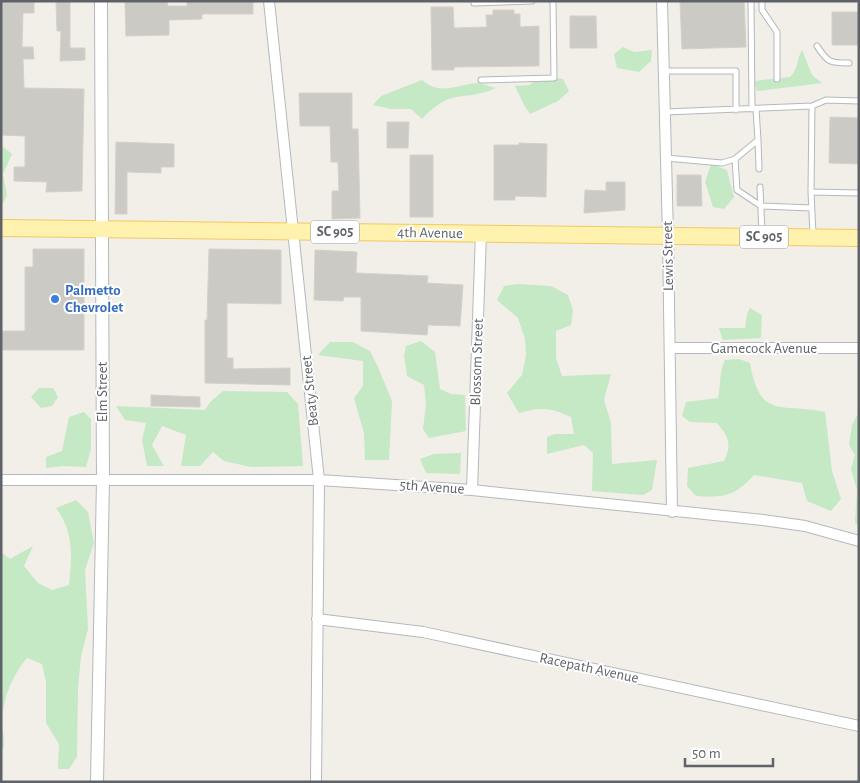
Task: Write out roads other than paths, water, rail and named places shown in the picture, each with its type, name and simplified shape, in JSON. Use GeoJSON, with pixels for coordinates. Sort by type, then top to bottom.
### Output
{"type":"FeatureCollection","features":[{"type":"Feature","properties":{"kind":"main road","name":"4th Avenue"},"geometry":{"type":"LineString","coordinates":[[1,228],[859,238]]}},
{"type":"Feature","properties":{"kind":"street","name":"Elm Street"},"geometry":{"type":"LineString","coordinates":[[97,782],[103,481],[101,1]]}},
{"type":"Feature","properties":{"kind":"street","name":"Beaty Street"},"geometry":{"type":"LineString","coordinates":[[269,1],[319,480],[316,782]]}},
{"type":"Feature","properties":{"kind":"street","name":"Lewis Street"},"geometry":{"type":"LineString","coordinates":[[662,1],[672,512]]}},
{"type":"Feature","properties":{"kind":"street","name":"Blossom Street"},"geometry":{"type":"LineString","coordinates":[[472,490],[481,233]]}},
{"type":"Feature","properties":{"kind":"street","name":"Gamecock Avenue"},"geometry":{"type":"LineString","coordinates":[[670,348],[859,348]]}},
{"type":"Feature","properties":{"kind":"street","name":"5th Avenue"},"geometry":{"type":"LineString","coordinates":[[1,480],[319,480],[472,490],[805,526],[859,541]]}},
{"type":"Feature","properties":{"kind":"street","name":"Racepath Avenue"},"geometry":{"type":"LineString","coordinates":[[317,620],[423,632],[859,726]]}},
{"type":"Feature","properties":{"kind":"lane"},"geometry":{"type":"LineString","coordinates":[[474,1],[474,3],[532,1]]}},
{"type":"Feature","properties":{"kind":"lane"},"geometry":{"type":"LineString","coordinates":[[480,80],[554,78],[553,1]]}},
{"type":"Feature","properties":{"kind":"lane"},"geometry":{"type":"LineString","coordinates":[[751,1],[754,109],[760,169]]}},
{"type":"Feature","properties":{"kind":"lane"},"geometry":{"type":"LineString","coordinates":[[762,1],[762,10],[777,32],[777,79]]}},
{"type":"Feature","properties":{"kind":"lane"},"geometry":{"type":"LineString","coordinates":[[817,46],[825,59],[831,63],[849,63]]}},
{"type":"Feature","properties":{"kind":"lane"},"geometry":{"type":"LineString","coordinates":[[664,71],[736,70],[736,110]]}},
{"type":"Feature","properties":{"kind":"lane"},"geometry":{"type":"LineString","coordinates":[[665,112],[812,106],[826,100],[859,101]]}},
{"type":"Feature","properties":{"kind":"lane"},"geometry":{"type":"LineString","coordinates":[[812,106],[810,192],[813,237]]}},
{"type":"Feature","properties":{"kind":"lane"},"geometry":{"type":"LineString","coordinates":[[666,158],[722,162],[735,159],[758,140]]}},
{"type":"Feature","properties":{"kind":"lane"},"geometry":{"type":"LineString","coordinates":[[735,159],[737,190],[761,206],[811,208]]}},
{"type":"Feature","properties":{"kind":"lane"},"geometry":{"type":"LineString","coordinates":[[760,187],[762,237]]}},
{"type":"Feature","properties":{"kind":"lane"},"geometry":{"type":"LineString","coordinates":[[810,192],[859,193]]}},
{"type":"Feature","properties":{"kind":"place","name":"Palmetto Chevrolet"},"geometry":{"type":"Point","coordinates":[55,299]}}]}
